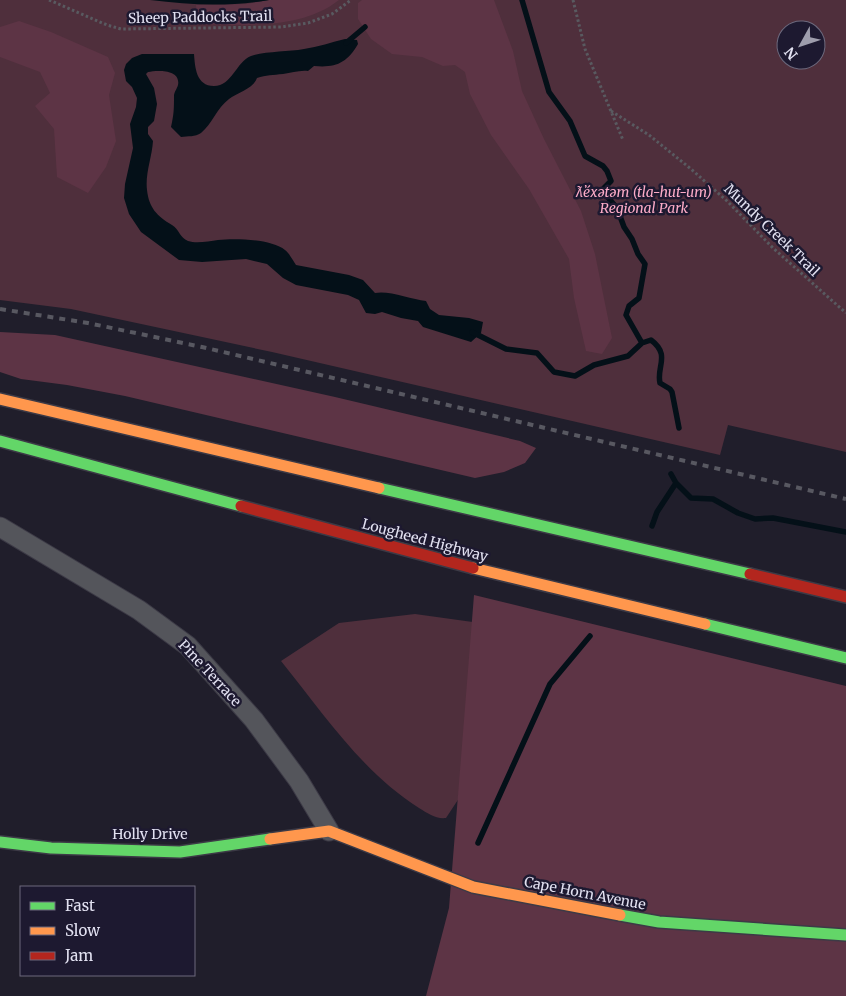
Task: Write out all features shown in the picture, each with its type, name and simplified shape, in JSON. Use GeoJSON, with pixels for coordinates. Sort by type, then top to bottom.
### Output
{"type":"FeatureCollection","features":[{"type":"Feature","properties":{"kind":"main road"},"geometry":{"type":"LineString","coordinates":[[0,399],[846,597]]}},
{"type":"Feature","properties":{"kind":"main road","name":"Lougheed Highway"},"geometry":{"type":"LineString","coordinates":[[0,441],[475,569],[846,658]]}},
{"type":"Feature","properties":{"kind":"main road","name":"Holly Drive"},"geometry":{"type":"LineString","coordinates":[[0,842],[50,848],[180,852],[328,831]]}},
{"type":"Feature","properties":{"kind":"main road","name":"Cape Horn Avenue"},"geometry":{"type":"LineString","coordinates":[[328,831],[474,887],[659,922],[846,935]]}},
{"type":"Feature","properties":{"kind":"street","name":"Pine Terrace"},"geometry":{"type":"LineString","coordinates":[[0,527],[139,610],[188,646],[254,720],[299,781],[328,831]]}},
{"type":"Feature","properties":{"kind":"path","name":"Sheep Paddocks Trail"},"geometry":{"type":"LineString","coordinates":[[49,0],[107,25],[121,29],[281,27],[308,23],[332,14],[351,0]]}},
{"type":"Feature","properties":{"kind":"path"},"geometry":{"type":"LineString","coordinates":[[573,0],[585,49],[623,140]]}},
{"type":"Feature","properties":{"kind":"path","name":"Mundy Creek Trail"},"geometry":{"type":"LineString","coordinates":[[611,111],[650,135],[692,170],[727,201],[773,248],[846,313]]}},
{"type":"Feature","properties":{"kind":"green space","name":"ƛ̓éxətəm (tla-hut-um) Regional Park"},"geometry":{"type":"Polygon","coordinates":[[[0,0],[189,0],[229,3],[305,0],[846,0],[846,452],[728,425],[720,455],[272,352],[71,309],[0,300],[0,0]]]}},
{"type":"Feature","properties":{"kind":"green space"},"geometry":{"type":"Polygon","coordinates":[[[415,614],[487,624],[471,780],[446,818],[435,817],[419,808],[379,777],[344,740],[281,661],[339,623],[415,614]]]}},
{"type":"Feature","properties":{"kind":"shaded area"},"geometry":{"type":"Polygon","coordinates":[[[150,0],[269,0],[238,4],[209,4],[150,0]]]}},
{"type":"Feature","properties":{"kind":"shaded area"},"geometry":{"type":"Polygon","coordinates":[[[269,0],[339,0],[309,16],[292,21],[239,25],[204,24],[197,19],[196,5],[246,4],[269,0]]]}},
{"type":"Feature","properties":{"kind":"shaded area"},"geometry":{"type":"Polygon","coordinates":[[[362,0],[494,0],[513,51],[522,91],[581,211],[595,254],[612,338],[602,354],[586,351],[574,298],[569,259],[529,189],[491,135],[470,94],[465,72],[455,65],[443,66],[422,57],[392,54],[371,39],[358,19],[358,3],[362,0]]]}},
{"type":"Feature","properties":{"kind":"shaded area"},"geometry":{"type":"Polygon","coordinates":[[[19,21],[51,32],[108,57],[115,73],[109,95],[116,141],[106,167],[88,193],[57,177],[54,129],[35,106],[50,93],[40,72],[0,57],[0,27],[19,21]]]}},
{"type":"Feature","properties":{"kind":"shaded area"},"geometry":{"type":"Polygon","coordinates":[[[345,39],[357,40],[358,44],[345,60],[335,65],[314,66],[308,71],[257,78],[249,88],[225,103],[205,129],[194,136],[181,137],[171,127],[174,95],[178,85],[176,76],[168,72],[148,72],[146,74],[154,88],[157,104],[154,121],[148,127],[148,134],[153,141],[147,178],[147,190],[152,207],[158,215],[188,241],[243,239],[263,241],[285,250],[296,265],[349,275],[363,280],[375,293],[393,294],[426,301],[430,309],[439,315],[469,318],[483,322],[481,333],[471,342],[423,327],[418,321],[382,312],[375,314],[366,313],[359,300],[348,295],[296,285],[283,278],[267,264],[246,259],[202,262],[179,260],[141,232],[129,214],[124,198],[133,148],[130,124],[137,98],[132,87],[126,81],[124,70],[126,64],[132,58],[142,54],[194,54],[196,70],[200,79],[203,83],[214,86],[220,85],[230,78],[241,63],[251,56],[298,50],[345,39]]]}},
{"type":"Feature","properties":{"kind":"shaded area"},"geometry":{"type":"Polygon","coordinates":[[[0,332],[55,335],[335,397],[520,441],[536,448],[525,463],[504,472],[475,478],[125,396],[21,379],[0,372],[0,332]]]}},
{"type":"Feature","properties":{"kind":"shaded area"},"geometry":{"type":"Polygon","coordinates":[[[474,595],[846,686],[846,996],[426,996],[449,908],[474,595]]]}},
{"type":"Feature","properties":{"kind":"waterway"},"geometry":{"type":"LineString","coordinates":[[522,0],[549,92],[570,121],[585,156],[603,166],[607,171],[611,181],[604,188],[604,193],[617,208],[624,227],[645,264],[639,298],[629,306],[626,315],[642,343],[651,340],[660,351],[662,356],[660,383],[672,392],[679,428]]}},
{"type":"Feature","properties":{"kind":"waterway"},"geometry":{"type":"LineString","coordinates":[[346,43],[365,27]]}},
{"type":"Feature","properties":{"kind":"waterway"},"geometry":{"type":"LineString","coordinates":[[472,332],[506,349],[537,353],[554,372],[575,376],[594,365],[628,356],[642,343]]}},
{"type":"Feature","properties":{"kind":"waterway"},"geometry":{"type":"LineString","coordinates":[[671,474],[676,483],[691,498],[713,499],[738,513],[755,519],[773,518],[846,532]]}},
{"type":"Feature","properties":{"kind":"waterway"},"geometry":{"type":"LineString","coordinates":[[652,526],[657,512],[676,483]]}},
{"type":"Feature","properties":{"kind":"waterway"},"geometry":{"type":"LineString","coordinates":[[478,843],[550,684],[590,636]]}},
{"type":"Feature","properties":{"kind":"railway"},"geometry":{"type":"LineString","coordinates":[[0,309],[88,323],[202,347],[846,499]]}},
{"type":"Feature","properties":{"kind":"traffic: fast"},"geometry":{"type":"LineString","coordinates":[[0,441],[241,506]]}},
{"type":"Feature","properties":{"kind":"traffic: fast"},"geometry":{"type":"LineString","coordinates":[[379,488],[750,574]]}},
{"type":"Feature","properties":{"kind":"traffic: fast"},"geometry":{"type":"LineString","coordinates":[[705,624],[846,658]]}},
{"type":"Feature","properties":{"kind":"traffic: fast"},"geometry":{"type":"LineString","coordinates":[[0,842],[51,848],[180,852],[270,839]]}},
{"type":"Feature","properties":{"kind":"traffic: fast"},"geometry":{"type":"LineString","coordinates":[[620,915],[659,922],[846,935]]}},
{"type":"Feature","properties":{"kind":"traffic: slow"},"geometry":{"type":"LineString","coordinates":[[0,399],[379,488]]}},
{"type":"Feature","properties":{"kind":"traffic: slow"},"geometry":{"type":"LineString","coordinates":[[473,568],[705,624]]}},
{"type":"Feature","properties":{"kind":"traffic: slow"},"geometry":{"type":"LineString","coordinates":[[270,839],[329,831],[473,887],[620,915]]}},
{"type":"Feature","properties":{"kind":"traffic: jam"},"geometry":{"type":"LineString","coordinates":[[241,506],[473,568]]}},
{"type":"Feature","properties":{"kind":"traffic: jam"},"geometry":{"type":"LineString","coordinates":[[750,574],[846,597]]}}]}
